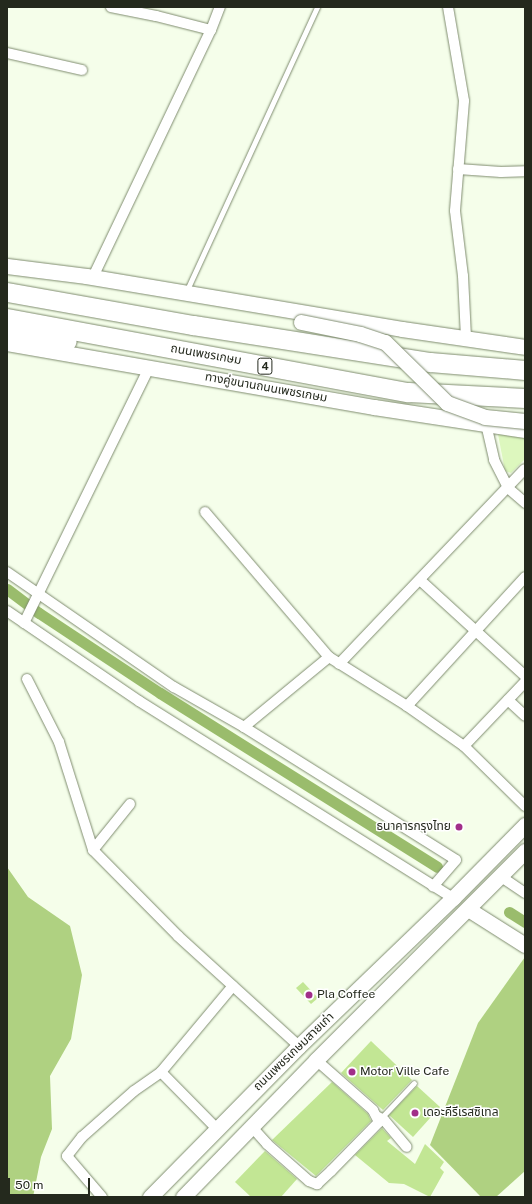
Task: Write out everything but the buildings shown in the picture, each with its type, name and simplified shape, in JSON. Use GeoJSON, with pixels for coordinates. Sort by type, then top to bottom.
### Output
{"type":"FeatureCollection","features":[{"type":"Feature","properties":{"kind":"highway"},"geometry":{"type":"LineString","coordinates":[[7,292],[193,325],[430,362],[525,370]]}},
{"type":"Feature","properties":{"kind":"highway","name":"ถนนเพชรเกษม"},"geometry":{"type":"LineString","coordinates":[[7,318],[408,392],[525,398]]}},
{"type":"Feature","properties":{"kind":"highway"},"geometry":{"type":"LineString","coordinates":[[7,334],[257,364]]}},
{"type":"Feature","properties":{"kind":"main road"},"geometry":{"type":"LineString","coordinates":[[7,267],[93,277],[525,347]]}},
{"type":"Feature","properties":{"kind":"main road"},"geometry":{"type":"LineString","coordinates":[[7,267],[168,300],[301,322],[360,334],[384,342],[447,403],[485,417],[525,421]]}},
{"type":"Feature","properties":{"kind":"main road","name":"ทางคู่ขนานถนนเพชรเกษม"},"geometry":{"type":"LineString","coordinates":[[7,343],[374,407],[525,430]]}},
{"type":"Feature","properties":{"kind":"main road","name":"ถนนเพชรเกษมสายเก่า"},"geometry":{"type":"LineString","coordinates":[[150,1197],[216,1129],[472,879],[525,825]]}},
{"type":"Feature","properties":{"kind":"main road","name":"ถนนเพชรเกษมสายเก่า"},"geometry":{"type":"LineString","coordinates":[[183,1197],[316,1060],[525,851]]}},
{"type":"Feature","properties":{"kind":"main road"},"geometry":{"type":"LineString","coordinates":[[468,909],[525,945]]}},
{"type":"Feature","properties":{"kind":"street"},"geometry":{"type":"LineString","coordinates":[[111,7],[122,8],[211,30]]}},
{"type":"Feature","properties":{"kind":"street"},"geometry":{"type":"LineString","coordinates":[[93,277],[211,30],[220,7]]}},
{"type":"Feature","properties":{"kind":"street"},"geometry":{"type":"LineString","coordinates":[[448,7],[464,101],[455,211],[463,276],[466,338]]}},
{"type":"Feature","properties":{"kind":"street"},"geometry":{"type":"LineString","coordinates":[[7,53],[82,70]]}},
{"type":"Feature","properties":{"kind":"street"},"geometry":{"type":"LineString","coordinates":[[458,169],[501,172],[525,171]]}},
{"type":"Feature","properties":{"kind":"street"},"geometry":{"type":"LineString","coordinates":[[25,620],[149,368]]}},
{"type":"Feature","properties":{"kind":"street"},"geometry":{"type":"LineString","coordinates":[[486,424],[494,460],[508,488],[525,503]]}},
{"type":"Feature","properties":{"kind":"street"},"geometry":{"type":"LineString","coordinates":[[339,664],[525,469]]}},
{"type":"Feature","properties":{"kind":"street"},"geometry":{"type":"LineString","coordinates":[[205,512],[329,657],[407,706],[464,746],[525,806]]}},
{"type":"Feature","properties":{"kind":"street"},"geometry":{"type":"LineString","coordinates":[[7,572],[37,596],[174,688],[244,727],[456,860],[433,886]]}},
{"type":"Feature","properties":{"kind":"street"},"geometry":{"type":"LineString","coordinates":[[407,706],[525,577]]}},
{"type":"Feature","properties":{"kind":"street"},"geometry":{"type":"LineString","coordinates":[[420,580],[525,676]]}},
{"type":"Feature","properties":{"kind":"street"},"geometry":{"type":"LineString","coordinates":[[7,611],[25,620],[139,701],[452,898]]}},
{"type":"Feature","properties":{"kind":"street"},"geometry":{"type":"LineString","coordinates":[[244,727],[329,657]]}},
{"type":"Feature","properties":{"kind":"street"},"geometry":{"type":"LineString","coordinates":[[27,678],[59,742],[93,850],[178,936],[300,1046]]}},
{"type":"Feature","properties":{"kind":"street"},"geometry":{"type":"LineString","coordinates":[[464,746],[525,682]]}},
{"type":"Feature","properties":{"kind":"street"},"geometry":{"type":"LineString","coordinates":[[508,700],[525,716]]}},
{"type":"Feature","properties":{"kind":"street"},"geometry":{"type":"LineString","coordinates":[[93,850],[130,804]]}},
{"type":"Feature","properties":{"kind":"street"},"geometry":{"type":"LineString","coordinates":[[500,876],[525,893]]}},
{"type":"Feature","properties":{"kind":"street"},"geometry":{"type":"LineString","coordinates":[[102,1197],[67,1156],[82,1137],[134,1092],[161,1072],[234,986]]}},
{"type":"Feature","properties":{"kind":"street"},"geometry":{"type":"LineString","coordinates":[[316,1060],[373,1110],[379,1118],[397,1134],[407,1147]]}},
{"type":"Feature","properties":{"kind":"street"},"geometry":{"type":"LineString","coordinates":[[161,1072],[216,1129]]}},
{"type":"Feature","properties":{"kind":"street"},"geometry":{"type":"LineString","coordinates":[[251,1126],[267,1144],[309,1181],[317,1184],[379,1122],[379,1118]]}},
{"type":"Feature","properties":{"kind":"lane"},"geometry":{"type":"LineString","coordinates":[[186,292],[317,7]]}},
{"type":"Feature","properties":{"kind":"lane"},"geometry":{"type":"LineString","coordinates":[[379,1118],[414,1083]]}},
{"type":"Feature","properties":{"kind":"green space"},"geometry":{"type":"Polygon","coordinates":[[[498,434],[525,438],[525,459],[511,473],[505,471],[498,434]]]}},
{"type":"Feature","properties":{"kind":"green space"},"geometry":{"type":"Polygon","coordinates":[[[7,867],[28,897],[70,926],[82,975],[71,1039],[50,1076],[52,1129],[41,1157],[33,1197],[7,1197],[7,867]]]}},
{"type":"Feature","properties":{"kind":"green space"},"geometry":{"type":"Polygon","coordinates":[[[525,957],[525,1171],[496,1197],[481,1197],[430,1145],[478,1023],[525,957]]]}},
{"type":"Feature","properties":{"kind":"waterway"},"geometry":{"type":"LineString","coordinates":[[7,589],[39,613],[160,693],[437,867]]}},
{"type":"Feature","properties":{"kind":"waterway"},"geometry":{"type":"LineString","coordinates":[[509,912],[525,922]]}},
{"type":"Feature","properties":{"kind":"place","name":"ธนาคารกรุงไทย"},"geometry":{"type":"Point","coordinates":[459,827]}},
{"type":"Feature","properties":{"kind":"place","name":"Pla Coffee"},"geometry":{"type":"Point","coordinates":[309,995]}},
{"type":"Feature","properties":{"kind":"place","name":"Motor Ville Cafe"},"geometry":{"type":"Point","coordinates":[352,1072]}},
{"type":"Feature","properties":{"kind":"place","name":"เดอะคีรีเรสซิเทล"},"geometry":{"type":"Point","coordinates":[415,1113]}}]}
